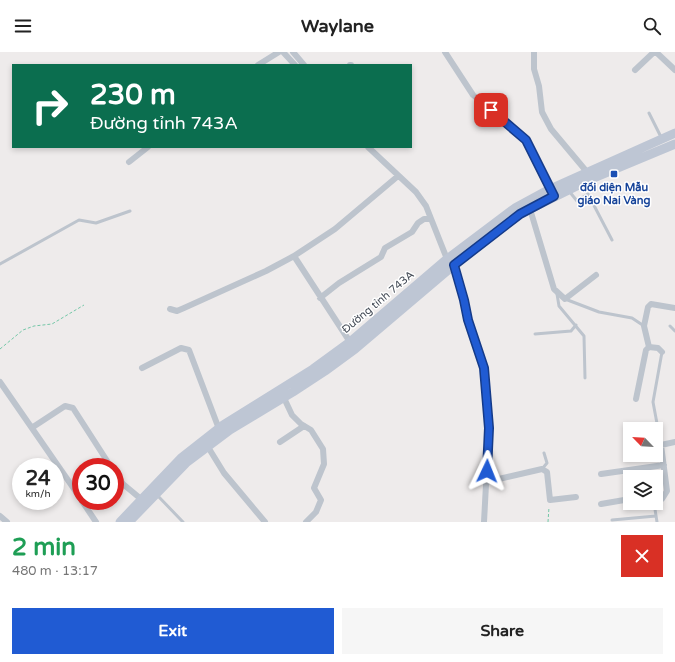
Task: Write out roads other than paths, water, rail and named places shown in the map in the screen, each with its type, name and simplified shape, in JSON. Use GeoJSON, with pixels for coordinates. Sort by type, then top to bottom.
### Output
{"type":"FeatureCollection","features":[{"type":"Feature","properties":{"kind":"main road","name":"Đường tỉnh 743A"},"geometry":{"type":"LineString","coordinates":[[120,522],[181,458],[219,429],[312,369],[350,342],[451,262],[520,214],[587,172],[675,133]]}},
{"type":"Feature","properties":{"kind":"main road","name":"Đường tỉnh 743A"},"geometry":{"type":"LineString","coordinates":[[129,522],[186,463],[230,430],[284,398],[355,349],[451,262],[514,208],[552,193],[568,190],[675,144]]}},
{"type":"Feature","properties":{"kind":"street"},"geometry":{"type":"LineString","coordinates":[[260,64],[279,52]]}},
{"type":"Feature","properties":{"kind":"street"},"geometry":{"type":"LineString","coordinates":[[283,52],[294,64]]}},
{"type":"Feature","properties":{"kind":"street"},"geometry":{"type":"LineString","coordinates":[[294,52],[303,64]]}},
{"type":"Feature","properties":{"kind":"street"},"geometry":{"type":"LineString","coordinates":[[445,52],[473,95],[512,126],[526,140],[552,193]]}},
{"type":"Feature","properties":{"kind":"street"},"geometry":{"type":"LineString","coordinates":[[534,52],[534,69],[539,86],[542,112],[551,128],[587,172]]}},
{"type":"Feature","properties":{"kind":"street"},"geometry":{"type":"LineString","coordinates":[[635,70],[655,52],[674,67]]}},
{"type":"Feature","properties":{"kind":"street"},"geometry":{"type":"LineString","coordinates":[[129,162],[147,148]]}},
{"type":"Feature","properties":{"kind":"street"},"geometry":{"type":"LineString","coordinates":[[369,148],[423,201],[451,262],[464,300],[468,320],[484,368],[489,428],[484,522]]}},
{"type":"Feature","properties":{"kind":"street"},"geometry":{"type":"LineString","coordinates":[[170,310],[177,311],[184,308],[266,271],[294,256],[335,229],[398,176]]}},
{"type":"Feature","properties":{"kind":"street"},"geometry":{"type":"LineString","coordinates":[[530,209],[554,289],[565,299],[596,275]]}},
{"type":"Feature","properties":{"kind":"street"},"geometry":{"type":"LineString","coordinates":[[320,298],[339,283],[381,257],[385,248],[412,232],[418,223],[424,219],[431,219]]}},
{"type":"Feature","properties":{"kind":"street"},"geometry":{"type":"LineString","coordinates":[[294,256],[350,342]]}},
{"type":"Feature","properties":{"kind":"street"},"geometry":{"type":"LineString","coordinates":[[636,400],[646,350],[649,347],[644,326],[646,311],[649,305],[675,308]]}},
{"type":"Feature","properties":{"kind":"street"},"geometry":{"type":"LineString","coordinates":[[649,347],[658,348],[662,352]]}},
{"type":"Feature","properties":{"kind":"street"},"geometry":{"type":"LineString","coordinates":[[142,368],[181,348],[189,350],[219,429]]}},
{"type":"Feature","properties":{"kind":"street"},"geometry":{"type":"LineString","coordinates":[[0,382],[33,427],[72,485]]}},
{"type":"Feature","properties":{"kind":"street"},"geometry":{"type":"LineString","coordinates":[[284,398],[292,415],[311,430],[323,449],[324,464],[314,488],[321,500],[321,504],[306,522]]}},
{"type":"Feature","properties":{"kind":"street"},"geometry":{"type":"LineString","coordinates":[[33,427],[65,406],[73,408],[105,458]]}},
{"type":"Feature","properties":{"kind":"street"},"geometry":{"type":"LineString","coordinates":[[280,442],[304,426]]}},
{"type":"Feature","properties":{"kind":"street"},"geometry":{"type":"LineString","coordinates":[[663,445],[675,442]]}},
{"type":"Feature","properties":{"kind":"street"},"geometry":{"type":"LineString","coordinates":[[208,447],[224,473],[265,522]]}},
{"type":"Feature","properties":{"kind":"street"},"geometry":{"type":"LineString","coordinates":[[663,459],[667,491],[663,497]]}},
{"type":"Feature","properties":{"kind":"street"},"geometry":{"type":"LineString","coordinates":[[601,474],[664,466]]}},
{"type":"Feature","properties":{"kind":"street"},"geometry":{"type":"LineString","coordinates":[[486,482],[542,468],[547,472],[550,500],[576,497]]}},
{"type":"Feature","properties":{"kind":"street"},"geometry":{"type":"LineString","coordinates":[[124,484],[141,499]]}},
{"type":"Feature","properties":{"kind":"street"},"geometry":{"type":"LineString","coordinates":[[602,504],[623,500]]}},
{"type":"Feature","properties":{"kind":"street"},"geometry":{"type":"LineString","coordinates":[[88,510],[96,522]]}},
{"type":"Feature","properties":{"kind":"street"},"geometry":{"type":"LineString","coordinates":[[0,516],[7,522]]}},
{"type":"Feature","properties":{"kind":"lane"},"geometry":{"type":"LineString","coordinates":[[649,113],[661,139]]}},
{"type":"Feature","properties":{"kind":"lane"},"geometry":{"type":"LineString","coordinates":[[568,190],[577,201],[588,194],[612,240]]}},
{"type":"Feature","properties":{"kind":"lane"},"geometry":{"type":"LineString","coordinates":[[0,264],[80,220],[96,224],[130,211]]}},
{"type":"Feature","properties":{"kind":"lane"},"geometry":{"type":"LineString","coordinates":[[557,292],[559,306],[584,336],[585,378]]}},
{"type":"Feature","properties":{"kind":"lane"},"geometry":{"type":"LineString","coordinates":[[565,299],[603,314],[632,318],[644,326]]}},
{"type":"Feature","properties":{"kind":"lane"},"geometry":{"type":"LineString","coordinates":[[535,334],[571,331],[576,325]]}},
{"type":"Feature","properties":{"kind":"lane"},"geometry":{"type":"LineString","coordinates":[[670,326],[675,331]]}},
{"type":"Feature","properties":{"kind":"lane"},"geometry":{"type":"LineString","coordinates":[[657,422],[653,402],[662,352]]}},
{"type":"Feature","properties":{"kind":"lane"},"geometry":{"type":"LineString","coordinates":[[542,468],[547,463],[544,453]]}},
{"type":"Feature","properties":{"kind":"lane"},"geometry":{"type":"LineString","coordinates":[[155,494],[183,522]]}},
{"type":"Feature","properties":{"kind":"lane"},"geometry":{"type":"LineString","coordinates":[[655,510],[657,522]]}},
{"type":"Feature","properties":{"kind":"lane"},"geometry":{"type":"LineString","coordinates":[[612,520],[656,516]]}},
{"type":"Feature","properties":{"kind":"place","name":"đối diện Mẫu giáo Nai Vàng"},"geometry":{"type":"Point","coordinates":[614,174]}}]}
